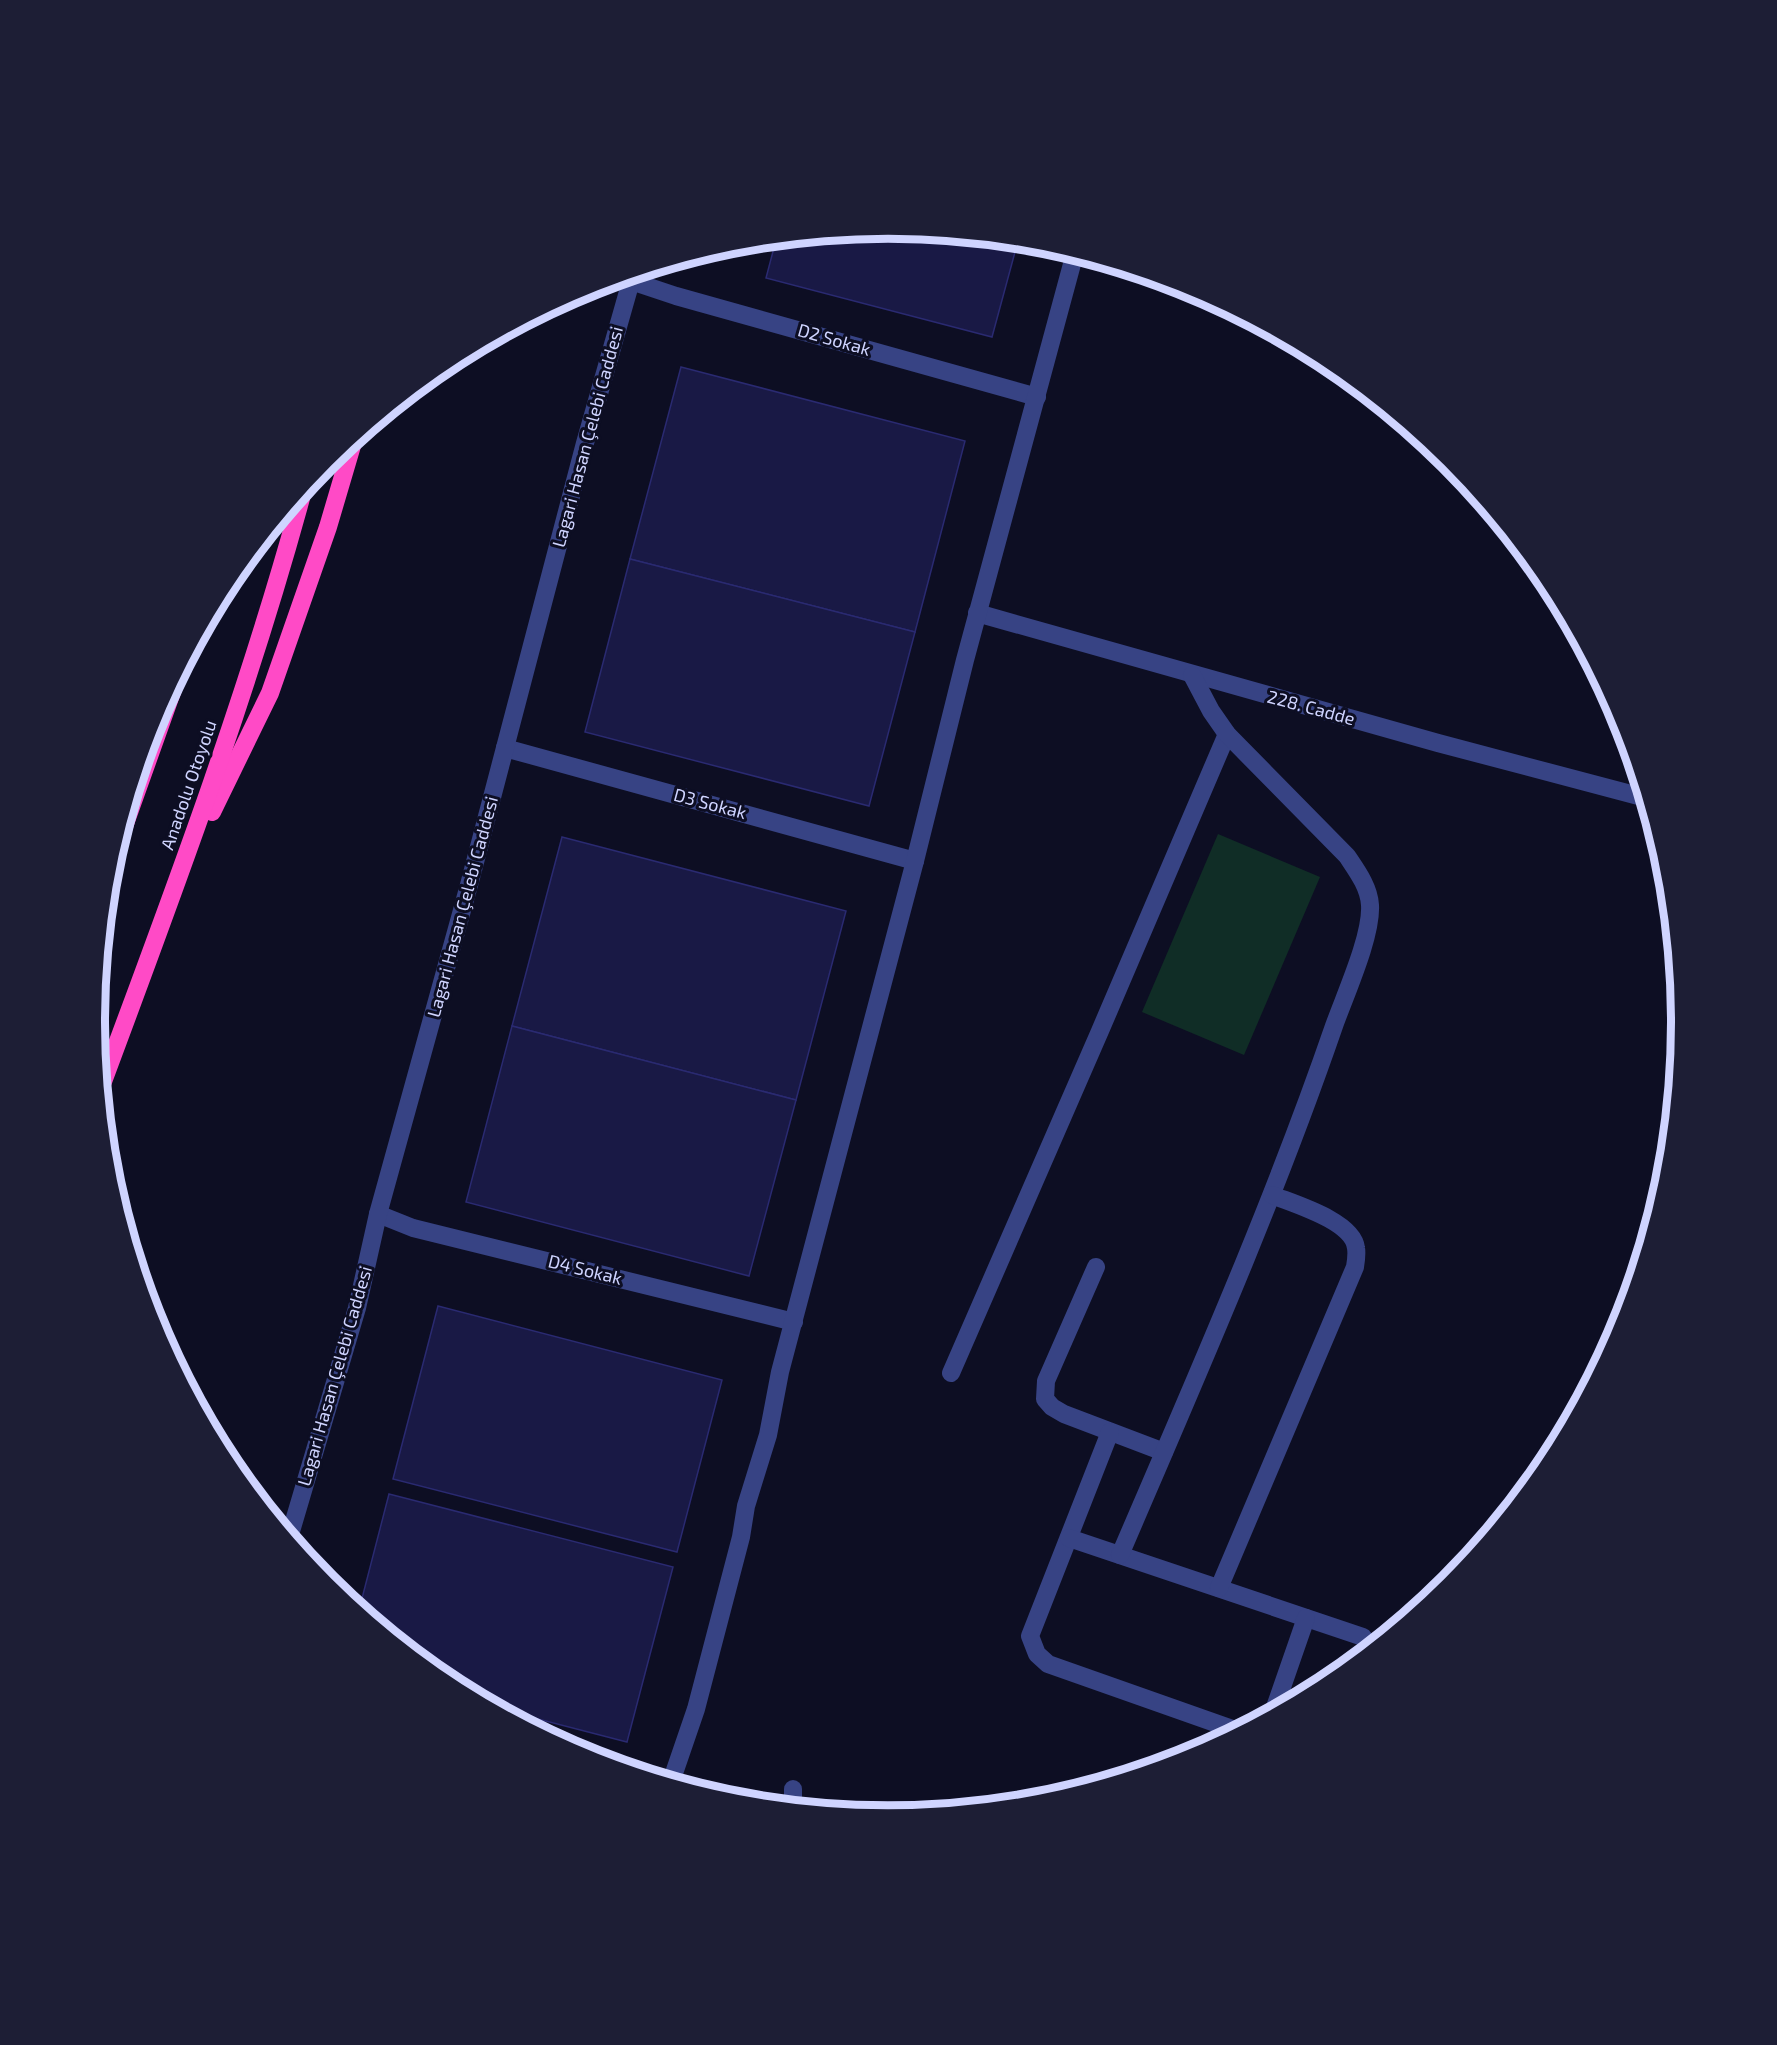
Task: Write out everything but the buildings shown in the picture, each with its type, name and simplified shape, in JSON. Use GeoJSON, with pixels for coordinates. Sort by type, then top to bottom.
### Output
{"type":"FeatureCollection","features":[{"type":"Feature","properties":{"kind":"highway"},"geometry":{"type":"LineString","coordinates":[[176,886],[270,693],[328,527],[350,454]]}},
{"type":"Feature","properties":{"kind":"highway","name":"Anadolu Otoyolu"},"geometry":{"type":"LineString","coordinates":[[107,1071],[233,724],[298,507]]}},
{"type":"Feature","properties":{"kind":"street"},"geometry":{"type":"LineString","coordinates":[[673,1775],[696,1709],[741,1537],[746,1506],[768,1435],[780,1372],[915,861],[977,613],[1073,262]]}},
{"type":"Feature","properties":{"kind":"street","name":"D2 Sokak"},"geometry":{"type":"LineString","coordinates":[[638,281],[676,296],[1037,397]]}},
{"type":"Feature","properties":{"kind":"street","name":"Lagari Hasan Çelebi Caddesi"},"geometry":{"type":"LineString","coordinates":[[291,1530],[357,1308],[378,1214],[469,885],[585,443],[630,283]]}},
{"type":"Feature","properties":{"kind":"street","name":"228. Cadde"},"geometry":{"type":"LineString","coordinates":[[977,613],[1192,675],[1638,796]]}},
{"type":"Feature","properties":{"kind":"street"},"geometry":{"type":"LineString","coordinates":[[1120,1555],[1309,1102],[1366,936],[1370,907],[1368,893],[1347,856],[1227,734],[1192,675]]}},
{"type":"Feature","properties":{"kind":"street"},"geometry":{"type":"LineString","coordinates":[[951,1373],[1227,734]]}},
{"type":"Feature","properties":{"kind":"street","name":"D3 Sokak"},"geometry":{"type":"LineString","coordinates":[[505,748],[915,861]]}},
{"type":"Feature","properties":{"kind":"street"},"geometry":{"type":"LineString","coordinates":[[1219,1588],[1355,1267],[1357,1246],[1346,1230],[1326,1217],[1272,1195]]}},
{"type":"Feature","properties":{"kind":"street","name":"D4 Sokak"},"geometry":{"type":"LineString","coordinates":[[378,1214],[413,1227],[794,1322]]}},
{"type":"Feature","properties":{"kind":"street"},"geometry":{"type":"LineString","coordinates":[[1096,1267],[1046,1381],[1045,1399],[1052,1407],[1064,1414],[1164,1452]]}},
{"type":"Feature","properties":{"kind":"street"},"geometry":{"type":"LineString","coordinates":[[1110,1432],[1030,1636],[1037,1654],[1048,1664],[1229,1728]]}},
{"type":"Feature","properties":{"kind":"street"},"geometry":{"type":"LineString","coordinates":[[1069,1538],[1363,1637]]}},
{"type":"Feature","properties":{"kind":"street"},"geometry":{"type":"LineString","coordinates":[[1277,1703],[1306,1618]]}},
{"type":"Feature","properties":{"kind":"green space"},"geometry":{"type":"Polygon","coordinates":[[[1218,834],[1320,877],[1244,1055],[1142,1012],[1218,834]]]}}]}
